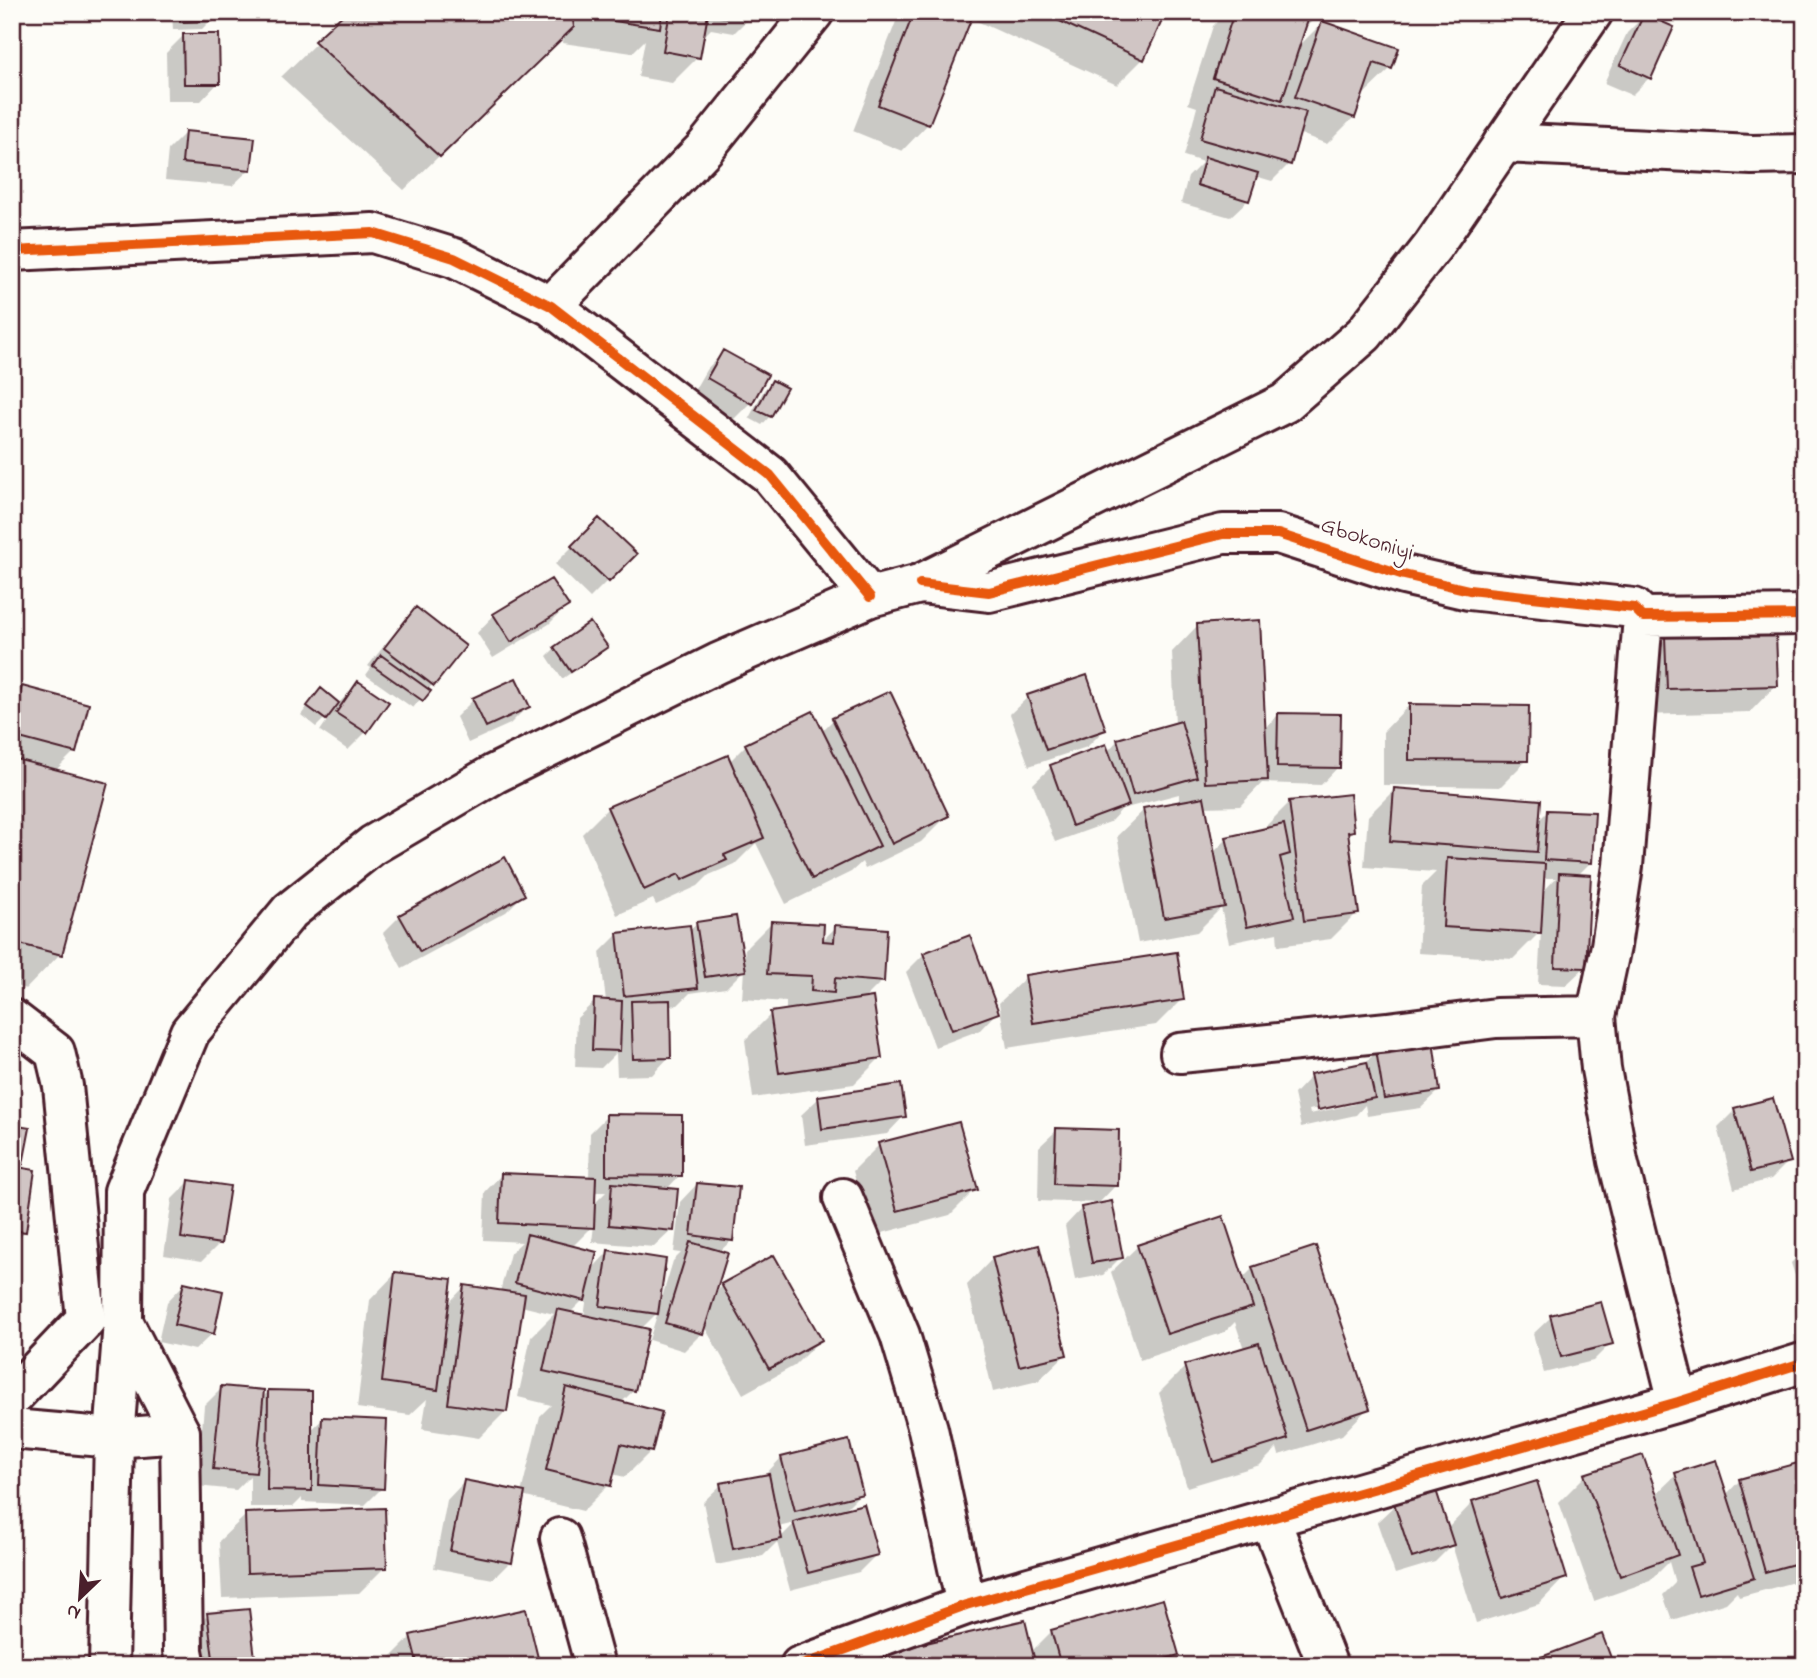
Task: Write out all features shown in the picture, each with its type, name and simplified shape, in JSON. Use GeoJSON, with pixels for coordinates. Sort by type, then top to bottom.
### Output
{"type":"FeatureCollection","features":[{"type":"Feature","properties":{"kind":"street"},"geometry":{"type":"LineString","coordinates":[[551,306],[704,149],[814,12]]}},
{"type":"Feature","properties":{"kind":"street"},"geometry":{"type":"LineString","coordinates":[[109,1666],[114,1438],[123,1321],[124,1191],[190,1032],[290,911],[373,845],[494,774],[719,663],[870,597],[920,583],[1285,403],[1364,334],[1433,246],[1593,12]]}},
{"type":"Feature","properties":{"kind":"street"},"geometry":{"type":"LineString","coordinates":[[1503,142],[1752,155],[1805,154]]}},
{"type":"Feature","properties":{"kind":"street"},"geometry":{"type":"LineString","coordinates":[[12,251],[373,233],[454,258],[551,306],[770,475],[870,597]]}},
{"type":"Feature","properties":{"kind":"street","name":"Gbokoniyi"},"geometry":{"type":"LineString","coordinates":[[920,583],[989,592],[1223,534],[1278,534],[1404,575],[1469,590],[1634,608],[1643,617],[1805,615]]}},
{"type":"Feature","properties":{"kind":"street"},"geometry":{"type":"LineString","coordinates":[[1643,617],[1623,866],[1611,946],[1596,1016],[1601,1069],[1618,1161],[1678,1402]]}},
{"type":"Feature","properties":{"kind":"street"},"geometry":{"type":"LineString","coordinates":[[1180,1053],[1496,1018],[1596,1016]]}},
{"type":"Feature","properties":{"kind":"street"},"geometry":{"type":"LineString","coordinates":[[12,1019],[55,1052],[64,1086],[86,1319],[12,1397]]}},
{"type":"Feature","properties":{"kind":"street"},"geometry":{"type":"LineString","coordinates":[[842,1198],[900,1335],[928,1429],[966,1605]]}},
{"type":"Feature","properties":{"kind":"street"},"geometry":{"type":"LineString","coordinates":[[123,1321],[180,1433],[183,1651],[187,1666]]}},
{"type":"Feature","properties":{"kind":"street"},"geometry":{"type":"LineString","coordinates":[[800,1666],[966,1605],[1678,1402],[1805,1362]]}},
{"type":"Feature","properties":{"kind":"street"},"geometry":{"type":"LineString","coordinates":[[12,1429],[114,1438],[180,1433]]}},
{"type":"Feature","properties":{"kind":"street"},"geometry":{"type":"LineString","coordinates":[[1270,1519],[1328,1666]]}},
{"type":"Feature","properties":{"kind":"street"},"geometry":{"type":"LineString","coordinates":[[559,1538],[596,1666]]}},
{"type":"Feature","properties":{"kind":"building"},"geometry":{"type":"Polygon","coordinates":[[[180,12],[212,12],[212,21],[180,22],[180,12]]]}},
{"type":"Feature","properties":{"kind":"building"},"geometry":{"type":"Polygon","coordinates":[[[346,12],[572,12],[574,27],[440,157],[314,41],[346,12]]]}},
{"type":"Feature","properties":{"kind":"building"},"geometry":{"type":"Polygon","coordinates":[[[589,12],[662,12],[660,28],[588,17],[589,12]]]}},
{"type":"Feature","properties":{"kind":"building"},"geometry":{"type":"Polygon","coordinates":[[[670,12],[726,12],[725,17],[708,14],[700,58],[663,51],[670,12]]]}},
{"type":"Feature","properties":{"kind":"building"},"geometry":{"type":"Polygon","coordinates":[[[914,12],[974,12],[929,125],[878,105],[914,12]]]}},
{"type":"Feature","properties":{"kind":"building"},"geometry":{"type":"Polygon","coordinates":[[[1040,12],[1166,12],[1144,60],[1040,12]]]}},
{"type":"Feature","properties":{"kind":"building"},"geometry":{"type":"Polygon","coordinates":[[[1234,12],[1285,12],[1308,20],[1282,100],[1213,78],[1234,12]]]}},
{"type":"Feature","properties":{"kind":"building"},"geometry":{"type":"Polygon","coordinates":[[[1300,12],[1319,12],[1317,18],[1300,12]]]}},
{"type":"Feature","properties":{"kind":"building"},"geometry":{"type":"Polygon","coordinates":[[[1644,14],[1674,27],[1651,79],[1620,65],[1644,14]]]}},
{"type":"Feature","properties":{"kind":"building"},"geometry":{"type":"Polygon","coordinates":[[[1322,21],[1399,48],[1392,69],[1374,63],[1355,118],[1295,97],[1322,21]]]}},
{"type":"Feature","properties":{"kind":"building"},"geometry":{"type":"Polygon","coordinates":[[[183,34],[219,34],[220,84],[184,84],[183,34]]]}},
{"type":"Feature","properties":{"kind":"building"},"geometry":{"type":"Polygon","coordinates":[[[1215,86],[1306,112],[1291,165],[1200,139],[1215,86]]]}},
{"type":"Feature","properties":{"kind":"building"},"geometry":{"type":"Polygon","coordinates":[[[185,131],[255,138],[251,170],[182,163],[185,131]]]}},
{"type":"Feature","properties":{"kind":"building"},"geometry":{"type":"Polygon","coordinates":[[[1205,157],[1258,173],[1249,201],[1197,185],[1205,157]]]}},
{"type":"Feature","properties":{"kind":"building"},"geometry":{"type":"Polygon","coordinates":[[[723,350],[768,375],[752,404],[707,378],[723,350]]]}},
{"type":"Feature","properties":{"kind":"building"},"geometry":{"type":"Polygon","coordinates":[[[772,380],[787,388],[771,417],[756,410],[772,380]]]}},
{"type":"Feature","properties":{"kind":"building"},"geometry":{"type":"Polygon","coordinates":[[[599,518],[637,554],[609,582],[571,546],[599,518]]]}},
{"type":"Feature","properties":{"kind":"building"},"geometry":{"type":"Polygon","coordinates":[[[551,579],[569,606],[511,642],[493,614],[551,579]]]}},
{"type":"Feature","properties":{"kind":"building"},"geometry":{"type":"Polygon","coordinates":[[[416,607],[466,646],[434,686],[384,648],[416,607]]]}},
{"type":"Feature","properties":{"kind":"building"},"geometry":{"type":"Polygon","coordinates":[[[1260,620],[1268,780],[1205,783],[1197,624],[1260,620]]]}},
{"type":"Feature","properties":{"kind":"building"},"geometry":{"type":"Polygon","coordinates":[[[590,622],[608,647],[571,672],[554,647],[590,622]]]}},
{"type":"Feature","properties":{"kind":"building"},"geometry":{"type":"Polygon","coordinates":[[[1776,634],[1778,686],[1667,689],[1665,637],[1776,634]]]}},
{"type":"Feature","properties":{"kind":"building"},"geometry":{"type":"Polygon","coordinates":[[[381,655],[431,691],[423,701],[373,666],[381,655]]]}},
{"type":"Feature","properties":{"kind":"building"},"geometry":{"type":"Polygon","coordinates":[[[1087,675],[1106,730],[1046,750],[1027,695],[1087,675]]]}},
{"type":"Feature","properties":{"kind":"building"},"geometry":{"type":"Polygon","coordinates":[[[516,678],[530,707],[486,727],[472,698],[516,678]]]}},
{"type":"Feature","properties":{"kind":"building"},"geometry":{"type":"Polygon","coordinates":[[[358,681],[389,702],[367,733],[336,713],[358,681]]]}},
{"type":"Feature","properties":{"kind":"building"},"geometry":{"type":"Polygon","coordinates":[[[22,686],[89,704],[76,753],[12,736],[12,722],[22,686]]]}},
{"type":"Feature","properties":{"kind":"building"},"geometry":{"type":"Polygon","coordinates":[[[321,688],[339,703],[326,720],[307,706],[321,688]]]}},
{"type":"Feature","properties":{"kind":"building"},"geometry":{"type":"Polygon","coordinates":[[[890,691],[949,816],[892,844],[832,718],[890,691]]]}},
{"type":"Feature","properties":{"kind":"building"},"geometry":{"type":"Polygon","coordinates":[[[1409,704],[1529,706],[1528,761],[1409,760],[1409,704]]]}},
{"type":"Feature","properties":{"kind":"building"},"geometry":{"type":"Polygon","coordinates":[[[813,711],[880,846],[812,879],[745,744],[813,711]]]}},
{"type":"Feature","properties":{"kind":"building"},"geometry":{"type":"Polygon","coordinates":[[[1278,713],[1341,714],[1340,768],[1277,767],[1278,713]]]}},
{"type":"Feature","properties":{"kind":"building"},"geometry":{"type":"Polygon","coordinates":[[[1181,721],[1197,777],[1133,795],[1117,739],[1181,721]]]}},
{"type":"Feature","properties":{"kind":"building"},"geometry":{"type":"Polygon","coordinates":[[[1106,744],[1129,805],[1072,826],[1050,765],[1106,744]]]}},
{"type":"Feature","properties":{"kind":"building"},"geometry":{"type":"Polygon","coordinates":[[[728,755],[764,838],[724,855],[727,860],[682,880],[679,874],[644,890],[607,807],[728,755]]]}},
{"type":"Feature","properties":{"kind":"building"},"geometry":{"type":"Polygon","coordinates":[[[12,758],[108,783],[62,955],[12,942],[12,758]]]}},
{"type":"Feature","properties":{"kind":"building"},"geometry":{"type":"Polygon","coordinates":[[[1394,788],[1541,800],[1537,852],[1390,841],[1394,788]]]}},
{"type":"Feature","properties":{"kind":"building"},"geometry":{"type":"Polygon","coordinates":[[[1350,794],[1354,831],[1348,832],[1359,914],[1304,921],[1289,801],[1350,794]]]}},
{"type":"Feature","properties":{"kind":"building"},"geometry":{"type":"Polygon","coordinates":[[[1204,797],[1225,907],[1164,918],[1143,808],[1204,797]]]}},
{"type":"Feature","properties":{"kind":"building"},"geometry":{"type":"Polygon","coordinates":[[[1547,810],[1595,812],[1592,863],[1544,860],[1547,810]]]}},
{"type":"Feature","properties":{"kind":"building"},"geometry":{"type":"Polygon","coordinates":[[[1284,824],[1290,854],[1280,857],[1294,917],[1247,927],[1226,837],[1284,824]]]}},
{"type":"Feature","properties":{"kind":"building"},"geometry":{"type":"Polygon","coordinates":[[[505,857],[525,895],[420,952],[399,915],[505,857]]]}},
{"type":"Feature","properties":{"kind":"building"},"geometry":{"type":"Polygon","coordinates":[[[1447,858],[1545,864],[1541,933],[1443,927],[1447,858]]]}},
{"type":"Feature","properties":{"kind":"building"},"geometry":{"type":"Polygon","coordinates":[[[1559,873],[1591,875],[1586,968],[1555,967],[1559,873]]]}},
{"type":"Feature","properties":{"kind":"building"},"geometry":{"type":"Polygon","coordinates":[[[736,916],[746,971],[705,977],[696,922],[736,916]]]}},
{"type":"Feature","properties":{"kind":"building"},"geometry":{"type":"Polygon","coordinates":[[[771,921],[824,924],[823,941],[834,942],[835,925],[887,929],[884,982],[835,978],[834,993],[811,991],[812,976],[767,974],[771,921]]]}},
{"type":"Feature","properties":{"kind":"building"},"geometry":{"type":"Polygon","coordinates":[[[690,925],[698,988],[624,996],[617,933],[690,925]]]}},
{"type":"Feature","properties":{"kind":"building"},"geometry":{"type":"Polygon","coordinates":[[[970,935],[999,1013],[952,1030],[923,953],[970,935]]]}},
{"type":"Feature","properties":{"kind":"building"},"geometry":{"type":"Polygon","coordinates":[[[1177,952],[1184,1000],[1033,1023],[1025,975],[1177,952]]]}},
{"type":"Feature","properties":{"kind":"building"},"geometry":{"type":"Polygon","coordinates":[[[873,997],[882,1058],[779,1073],[770,1012],[873,997]]]}},
{"type":"Feature","properties":{"kind":"building"},"geometry":{"type":"Polygon","coordinates":[[[594,999],[622,1001],[620,1051],[592,1050],[594,999]]]}},
{"type":"Feature","properties":{"kind":"building"},"geometry":{"type":"Polygon","coordinates":[[[670,1000],[671,1058],[633,1059],[631,1001],[670,1000]]]}},
{"type":"Feature","properties":{"kind":"building"},"geometry":{"type":"Polygon","coordinates":[[[1433,1041],[1440,1091],[1384,1099],[1376,1050],[1433,1041]]]}},
{"type":"Feature","properties":{"kind":"building"},"geometry":{"type":"Polygon","coordinates":[[[1367,1062],[1375,1098],[1318,1110],[1310,1074],[1367,1062]]]}},
{"type":"Feature","properties":{"kind":"building"},"geometry":{"type":"Polygon","coordinates":[[[901,1084],[906,1117],[822,1129],[818,1096],[901,1084]]]}},
{"type":"Feature","properties":{"kind":"building"},"geometry":{"type":"Polygon","coordinates":[[[1773,1098],[1791,1162],[1751,1172],[1734,1108],[1773,1098]]]}},
{"type":"Feature","properties":{"kind":"building"},"geometry":{"type":"Polygon","coordinates":[[[606,1114],[682,1115],[682,1176],[606,1175],[606,1114]]]}},
{"type":"Feature","properties":{"kind":"building"},"geometry":{"type":"Polygon","coordinates":[[[959,1122],[978,1190],[897,1211],[878,1143],[959,1122]]]}},
{"type":"Feature","properties":{"kind":"building"},"geometry":{"type":"Polygon","coordinates":[[[12,1125],[30,1128],[23,1164],[12,1162],[12,1125]]]}},
{"type":"Feature","properties":{"kind":"building"},"geometry":{"type":"Polygon","coordinates":[[[1056,1128],[1119,1130],[1118,1186],[1054,1184],[1056,1128]]]}},
{"type":"Feature","properties":{"kind":"building"},"geometry":{"type":"Polygon","coordinates":[[[12,1166],[35,1170],[26,1232],[12,1230],[12,1166]]]}},
{"type":"Feature","properties":{"kind":"building"},"geometry":{"type":"Polygon","coordinates":[[[501,1173],[596,1177],[594,1228],[499,1223],[501,1173]]]}},
{"type":"Feature","properties":{"kind":"building"},"geometry":{"type":"Polygon","coordinates":[[[189,1180],[230,1186],[221,1244],[181,1238],[189,1180]]]}},
{"type":"Feature","properties":{"kind":"building"},"geometry":{"type":"Polygon","coordinates":[[[612,1183],[678,1189],[674,1231],[609,1225],[612,1183]]]}},
{"type":"Feature","properties":{"kind":"building"},"geometry":{"type":"Polygon","coordinates":[[[697,1183],[739,1187],[733,1241],[691,1235],[697,1183]]]}},
{"type":"Feature","properties":{"kind":"building"},"geometry":{"type":"Polygon","coordinates":[[[1112,1201],[1123,1258],[1092,1263],[1081,1207],[1112,1201]]]}},
{"type":"Feature","properties":{"kind":"building"},"geometry":{"type":"Polygon","coordinates":[[[1223,1216],[1253,1307],[1167,1334],[1137,1245],[1223,1216]]]}},
{"type":"Feature","properties":{"kind":"building"},"geometry":{"type":"Polygon","coordinates":[[[527,1234],[597,1252],[585,1301],[515,1283],[527,1234]]]}},
{"type":"Feature","properties":{"kind":"building"},"geometry":{"type":"Polygon","coordinates":[[[14,1241],[19,1340],[12,1340],[14,1241]]]}},
{"type":"Feature","properties":{"kind":"building"},"geometry":{"type":"Polygon","coordinates":[[[690,1242],[728,1253],[703,1334],[665,1323],[690,1242]]]}},
{"type":"Feature","properties":{"kind":"building"},"geometry":{"type":"Polygon","coordinates":[[[1039,1245],[1067,1355],[1019,1366],[992,1257],[1039,1245]]]}},
{"type":"Feature","properties":{"kind":"building"},"geometry":{"type":"Polygon","coordinates":[[[1316,1246],[1370,1409],[1306,1430],[1252,1267],[1316,1246]]]}},
{"type":"Feature","properties":{"kind":"building"},"geometry":{"type":"Polygon","coordinates":[[[608,1250],[666,1259],[658,1314],[600,1306],[608,1250]]]}},
{"type":"Feature","properties":{"kind":"building"},"geometry":{"type":"Polygon","coordinates":[[[1805,1251],[1805,1274],[1798,1254],[1805,1251]]]}},
{"type":"Feature","properties":{"kind":"building"},"geometry":{"type":"Polygon","coordinates":[[[774,1255],[822,1340],[769,1369],[721,1284],[774,1255]]]}},
{"type":"Feature","properties":{"kind":"building"},"geometry":{"type":"Polygon","coordinates":[[[395,1272],[452,1279],[438,1390],[382,1382],[395,1272]]]}},
{"type":"Feature","properties":{"kind":"building"},"geometry":{"type":"Polygon","coordinates":[[[184,1282],[223,1291],[214,1334],[174,1325],[184,1282]]]}},
{"type":"Feature","properties":{"kind":"building"},"geometry":{"type":"Polygon","coordinates":[[[464,1285],[525,1294],[507,1412],[448,1404],[464,1285]]]}},
{"type":"Feature","properties":{"kind":"building"},"geometry":{"type":"Polygon","coordinates":[[[1601,1302],[1613,1344],[1561,1357],[1550,1315],[1601,1302]]]}},
{"type":"Feature","properties":{"kind":"building"},"geometry":{"type":"Polygon","coordinates":[[[557,1309],[649,1329],[635,1391],[543,1371],[557,1309]]]}},
{"type":"Feature","properties":{"kind":"building"},"geometry":{"type":"Polygon","coordinates":[[[1259,1343],[1288,1439],[1213,1462],[1184,1365],[1259,1343]]]}},
{"type":"Feature","properties":{"kind":"building"},"geometry":{"type":"Polygon","coordinates":[[[221,1386],[264,1390],[256,1473],[213,1469],[221,1386]]]}},
{"type":"Feature","properties":{"kind":"building"},"geometry":{"type":"Polygon","coordinates":[[[566,1387],[662,1412],[652,1452],[621,1444],[611,1486],[546,1470],[566,1387]]]}},
{"type":"Feature","properties":{"kind":"building"},"geometry":{"type":"Polygon","coordinates":[[[268,1390],[312,1391],[312,1491],[267,1490],[268,1390]]]}},
{"type":"Feature","properties":{"kind":"building"},"geometry":{"type":"Polygon","coordinates":[[[322,1417],[387,1420],[384,1489],[319,1485],[322,1417]]]}},
{"type":"Feature","properties":{"kind":"building"},"geometry":{"type":"Polygon","coordinates":[[[849,1440],[863,1494],[795,1511],[781,1457],[849,1440]]]}},
{"type":"Feature","properties":{"kind":"building"},"geometry":{"type":"Polygon","coordinates":[[[1643,1455],[1678,1555],[1620,1576],[1584,1474],[1643,1455]]]}},
{"type":"Feature","properties":{"kind":"building"},"geometry":{"type":"Polygon","coordinates":[[[1716,1460],[1754,1578],[1698,1595],[1689,1567],[1703,1563],[1675,1473],[1716,1460]]]}},
{"type":"Feature","properties":{"kind":"building"},"geometry":{"type":"Polygon","coordinates":[[[1805,1461],[1805,1561],[1765,1572],[1739,1479],[1805,1461]]]}},
{"type":"Feature","properties":{"kind":"building"},"geometry":{"type":"Polygon","coordinates":[[[769,1474],[782,1539],[733,1549],[720,1483],[769,1474]]]}},
{"type":"Feature","properties":{"kind":"building"},"geometry":{"type":"Polygon","coordinates":[[[464,1480],[525,1492],[512,1563],[450,1551],[464,1480]]]}},
{"type":"Feature","properties":{"kind":"building"},"geometry":{"type":"Polygon","coordinates":[[[1537,1481],[1567,1578],[1502,1598],[1472,1501],[1537,1481]]]}},
{"type":"Feature","properties":{"kind":"building"},"geometry":{"type":"Polygon","coordinates":[[[1436,1490],[1454,1545],[1412,1558],[1394,1503],[1436,1490]]]}},
{"type":"Feature","properties":{"kind":"building"},"geometry":{"type":"Polygon","coordinates":[[[864,1504],[878,1555],[808,1573],[793,1522],[864,1504]]]}},
{"type":"Feature","properties":{"kind":"building"},"geometry":{"type":"Polygon","coordinates":[[[385,1508],[387,1568],[247,1573],[245,1513],[385,1508]]]}},
{"type":"Feature","properties":{"kind":"building"},"geometry":{"type":"Polygon","coordinates":[[[1163,1599],[1179,1655],[1140,1666],[1061,1666],[1051,1630],[1163,1599]]]}},
{"type":"Feature","properties":{"kind":"building"},"geometry":{"type":"Polygon","coordinates":[[[249,1609],[256,1666],[214,1666],[207,1613],[249,1609]]]}},
{"type":"Feature","properties":{"kind":"building"},"geometry":{"type":"Polygon","coordinates":[[[526,1609],[540,1666],[418,1666],[410,1635],[526,1609]]]}},
{"type":"Feature","properties":{"kind":"building"},"geometry":{"type":"Polygon","coordinates":[[[1025,1620],[1036,1666],[886,1666],[883,1653],[1025,1620]]]}},
{"type":"Feature","properties":{"kind":"building"},"geometry":{"type":"Polygon","coordinates":[[[1602,1634],[1614,1666],[1520,1665],[1602,1634]]]}},
{"type":"Feature","properties":{"kind":"cycle path"},"geometry":{"type":"LineString","coordinates":[[12,251],[373,233],[454,258],[551,306],[770,475],[870,597]]}},
{"type":"Feature","properties":{"kind":"cycle path"},"geometry":{"type":"LineString","coordinates":[[920,584],[989,592],[1223,534],[1278,534],[1404,575],[1469,590],[1634,608],[1643,617],[1805,615]]}},
{"type":"Feature","properties":{"kind":"cycle path"},"geometry":{"type":"LineString","coordinates":[[800,1666],[966,1605],[1678,1402],[1805,1362]]}}]}
